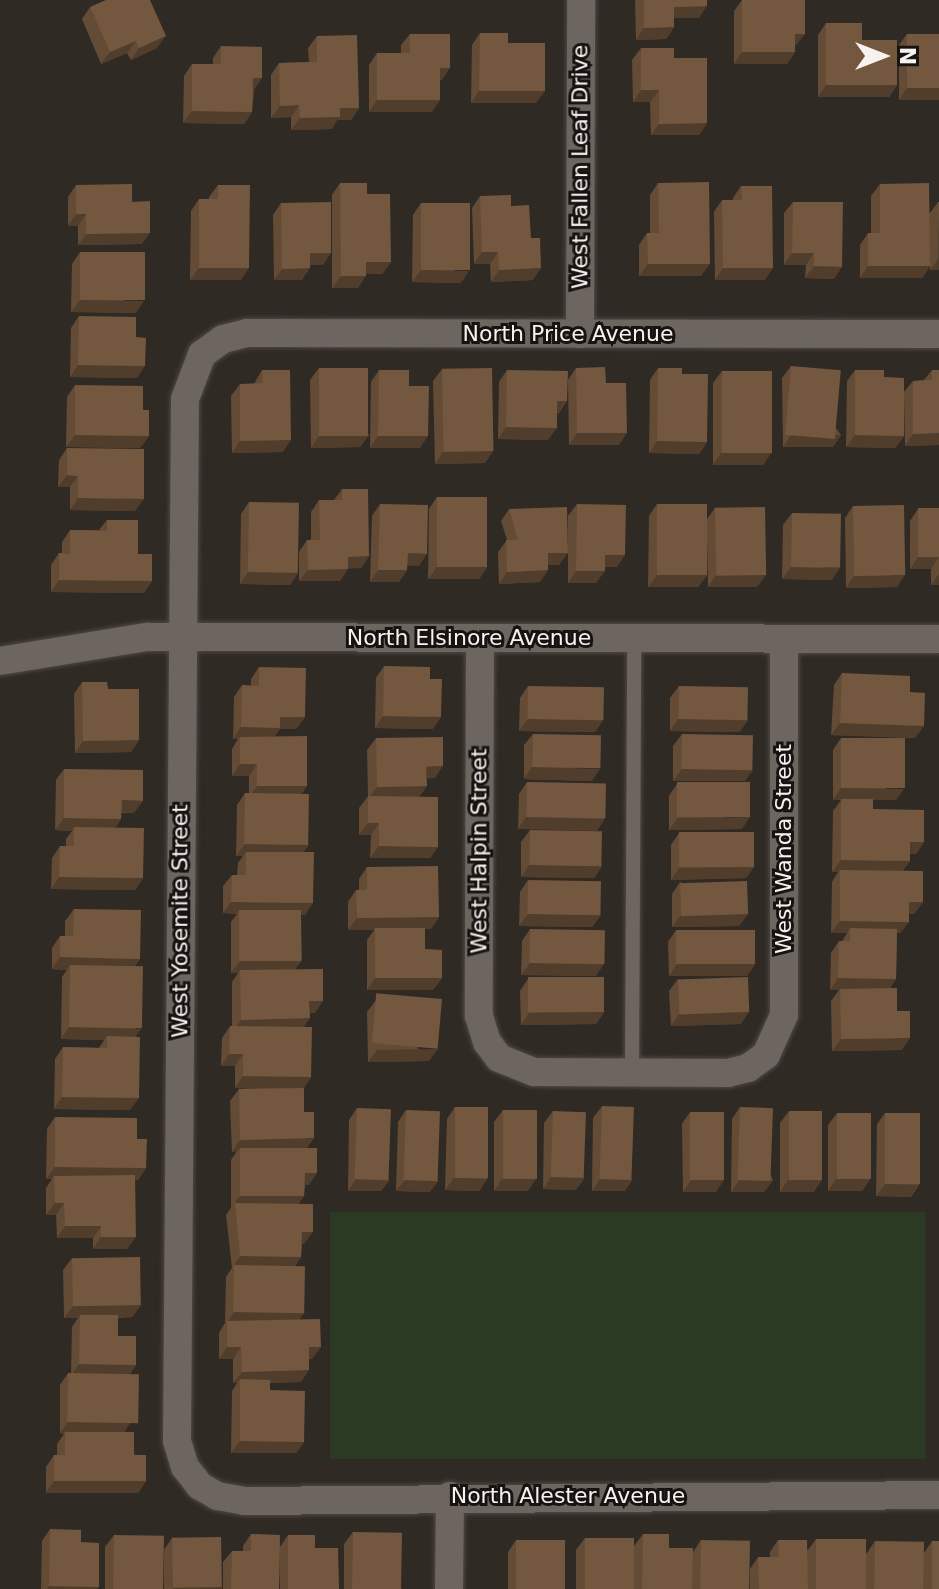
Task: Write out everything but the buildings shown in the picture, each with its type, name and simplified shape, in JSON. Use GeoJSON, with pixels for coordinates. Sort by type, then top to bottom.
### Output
{"type":"FeatureCollection","features":[{"type":"Feature","properties":{"kind":"street","name":"West Fallen Leaf Drive"},"geometry":{"type":"LineString","coordinates":[[580,334],[581,0]]}},
{"type":"Feature","properties":{"kind":"street","name":"North Price Avenue"},"geometry":{"type":"LineString","coordinates":[[202,354],[223,339],[247,333],[939,334]]}},
{"type":"Feature","properties":{"kind":"street","name":"West Yosemite Street"},"geometry":{"type":"LineString","coordinates":[[200,1486],[185,1467],[177,1441],[185,399],[202,354]]}},
{"type":"Feature","properties":{"kind":"street","name":"North Elsinore Avenue"},"geometry":{"type":"LineString","coordinates":[[0,661],[147,637],[939,639]]}},
{"type":"Feature","properties":{"kind":"street","name":"West Halpin Street"},"geometry":{"type":"LineString","coordinates":[[480,638],[479,1016],[499,1058],[534,1072],[632,1072]]}},
{"type":"Feature","properties":{"kind":"street","name":"West Wanda Street"},"geometry":{"type":"LineString","coordinates":[[632,1072],[728,1073],[748,1068],[766,1055],[784,1015],[784,639]]}},
{"type":"Feature","properties":{"kind":"street","name":"North Alester Avenue"},"geometry":{"type":"LineString","coordinates":[[200,1486],[244,1501],[450,1496],[939,1495]]}},
{"type":"Feature","properties":{"kind":"street"},"geometry":{"type":"LineString","coordinates":[[449,1589],[450,1496]]}},
{"type":"Feature","properties":{"kind":"lane"},"geometry":{"type":"LineString","coordinates":[[632,1072],[634,639]]}},
{"type":"Feature","properties":{"kind":"green space"},"geometry":{"type":"Polygon","coordinates":[[[330,1212],[925,1212],[925,1459],[330,1459],[330,1212]]]}}]}
